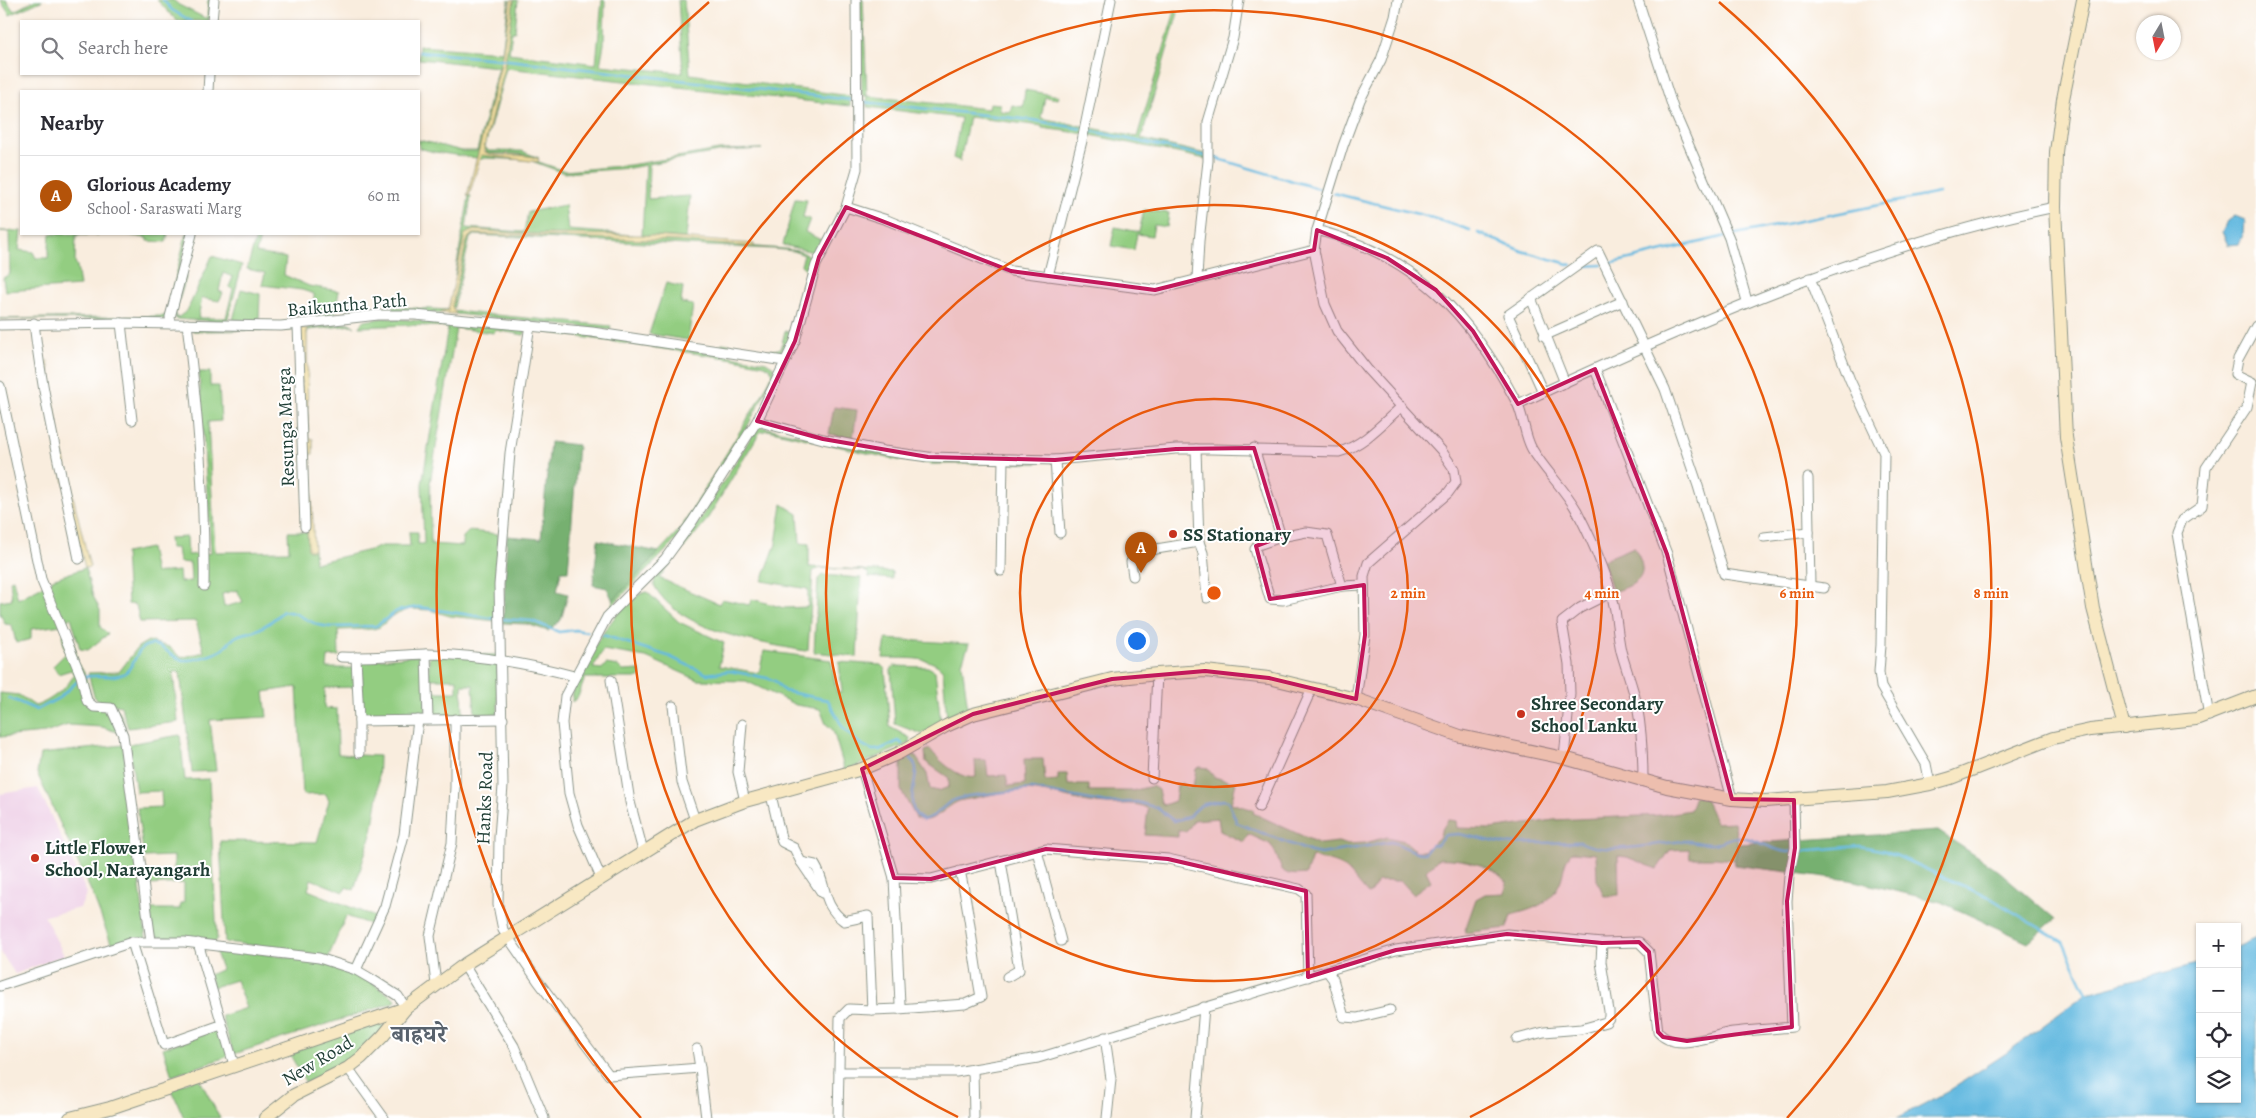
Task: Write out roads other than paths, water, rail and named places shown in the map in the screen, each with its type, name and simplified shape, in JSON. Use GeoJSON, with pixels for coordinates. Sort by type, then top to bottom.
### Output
{"type":"FeatureCollection","features":[{"type":"Feature","properties":{"kind":"street"},"geometry":{"type":"LineString","coordinates":[[212,20],[214,0]]}},
{"type":"Feature","properties":{"kind":"street"},"geometry":{"type":"LineString","coordinates":[[602,878],[578,825],[569,793],[562,721],[565,696],[607,617],[665,559],[692,522],[756,421],[795,341],[819,257],[846,207],[855,182],[858,161],[856,0]]}},
{"type":"Feature","properties":{"kind":"street"},"geometry":{"type":"LineString","coordinates":[[1048,276],[1082,141],[1111,0]]}},
{"type":"Feature","properties":{"kind":"street"},"geometry":{"type":"LineString","coordinates":[[1197,279],[1208,161],[1208,122],[1233,38],[1239,0]]}},
{"type":"Feature","properties":{"kind":"street"},"geometry":{"type":"LineString","coordinates":[[1356,699],[1365,635],[1365,569],[1372,556],[1448,493],[1456,482],[1454,469],[1441,450],[1367,369],[1337,331],[1325,304],[1314,250],[1317,230],[1354,114],[1380,60],[1395,17],[1398,0]]}},
{"type":"Feature","properties":{"kind":"street"},"geometry":{"type":"LineString","coordinates":[[1638,0],[1674,111],[1729,238],[1747,301]]}},
{"type":"Feature","properties":{"kind":"street"},"geometry":{"type":"LineString","coordinates":[[2083,0],[2063,99],[2056,152],[2055,207],[2066,437],[2093,608],[2124,727]]}},
{"type":"Feature","properties":{"kind":"street"},"geometry":{"type":"LineString","coordinates":[[208,90],[209,75]]}},
{"type":"Feature","properties":{"kind":"street"},"geometry":{"type":"LineString","coordinates":[[846,207],[887,220],[1003,268],[1155,290],[1314,250]]}},
{"type":"Feature","properties":{"kind":"street"},"geometry":{"type":"LineString","coordinates":[[1518,404],[1645,345],[1747,301],[1810,278],[1953,231],[2055,207]]}},
{"type":"Feature","properties":{"kind":"street"},"geometry":{"type":"LineString","coordinates":[[1317,230],[1358,244],[1387,258],[1413,272],[1436,290],[1473,332],[1518,404],[1532,448],[1576,510],[1610,593],[1623,655],[1637,706],[1643,741],[1642,781]]}},
{"type":"Feature","properties":{"kind":"street"},"geometry":{"type":"LineString","coordinates":[[170,324],[170,317],[192,235]]}},
{"type":"Feature","properties":{"kind":"street"},"geometry":{"type":"LineString","coordinates":[[1543,392],[1508,315],[1598,251],[1665,389],[1698,486],[1724,574],[1824,588]]}},
{"type":"Feature","properties":{"kind":"street"},"geometry":{"type":"LineString","coordinates":[[1810,278],[1850,380],[1884,452],[1882,645],[1879,672],[1881,687],[1926,764],[1930,784]]}},
{"type":"Feature","properties":{"kind":"street"},"geometry":{"type":"LineString","coordinates":[[1531,298],[1544,336],[1564,383]]}},
{"type":"Feature","properties":{"kind":"street"},"geometry":{"type":"LineString","coordinates":[[1544,336],[1623,301]]}},
{"type":"Feature","properties":{"kind":"street","name":"Baikuntha Path"},"geometry":{"type":"LineString","coordinates":[[0,325],[121,323],[298,325],[378,315],[415,315],[530,325],[648,339],[784,361]]}},
{"type":"Feature","properties":{"kind":"street"},"geometry":{"type":"LineString","coordinates":[[34,323],[40,378],[48,422],[64,481],[79,559]]}},
{"type":"Feature","properties":{"kind":"street"},"geometry":{"type":"LineString","coordinates":[[121,323],[132,420]]}},
{"type":"Feature","properties":{"kind":"street"},"geometry":{"type":"LineString","coordinates":[[187,324],[196,401],[203,504],[204,586]]}},
{"type":"Feature","properties":{"kind":"street","name":"Resunga Marga"},"geometry":{"type":"LineString","coordinates":[[298,325],[305,528]]}},
{"type":"Feature","properties":{"kind":"street","name":"Hanks Road"},"geometry":{"type":"LineString","coordinates":[[530,325],[510,453],[499,619],[503,719],[503,786],[497,888],[503,930],[538,981],[609,1075],[700,1068]]}},
{"type":"Feature","properties":{"kind":"street"},"geometry":{"type":"LineString","coordinates":[[2209,716],[2177,533],[2182,520],[2202,506],[2206,468],[2247,407],[2252,382],[2235,374],[2238,359],[2256,326]]}},
{"type":"Feature","properties":{"kind":"street"},"geometry":{"type":"LineString","coordinates":[[1595,369],[1667,554],[1732,799]]}},
{"type":"Feature","properties":{"kind":"street"},"geometry":{"type":"LineString","coordinates":[[0,386],[41,579],[90,705],[111,708],[123,735],[151,941]]}},
{"type":"Feature","properties":{"kind":"street"},"geometry":{"type":"LineString","coordinates":[[756,421],[805,435],[884,451],[928,457],[1055,460],[1196,449],[1254,448],[1339,452],[1350,449],[1402,406]]}},
{"type":"Feature","properties":{"kind":"street"},"geometry":{"type":"LineString","coordinates":[[1254,448],[1281,537]]}},
{"type":"Feature","properties":{"kind":"street"},"geometry":{"type":"LineString","coordinates":[[1196,449],[1199,542],[1203,553],[1207,598]]}},
{"type":"Feature","properties":{"kind":"street"},"geometry":{"type":"LineString","coordinates":[[1001,571],[1003,460]]}},
{"type":"Feature","properties":{"kind":"street"},"geometry":{"type":"LineString","coordinates":[[1055,460],[1060,533]]}},
{"type":"Feature","properties":{"kind":"street"},"geometry":{"type":"LineString","coordinates":[[1808,478],[1810,586]]}},
{"type":"Feature","properties":{"kind":"street"},"geometry":{"type":"LineString","coordinates":[[1342,586],[1327,535],[1306,532],[1281,537],[1258,545],[1255,549],[1270,599],[1283,600],[1342,586],[1364,585]]}},
{"type":"Feature","properties":{"kind":"street"},"geometry":{"type":"LineString","coordinates":[[1764,537],[1809,532]]}},
{"type":"Feature","properties":{"kind":"street"},"geometry":{"type":"LineString","coordinates":[[1133,576],[1131,562],[1138,552],[1199,542]]}},
{"type":"Feature","properties":{"kind":"street"},"geometry":{"type":"LineString","coordinates":[[1564,758],[1570,694],[1569,664],[1562,622],[1580,608],[1610,593]]}},
{"type":"Feature","properties":{"kind":"street"},"geometry":{"type":"LineString","coordinates":[[341,657],[426,654],[500,659],[574,676]]}},
{"type":"Feature","properties":{"kind":"street"},"geometry":{"type":"LineString","coordinates":[[426,654],[428,719]]}},
{"type":"Feature","properties":{"kind":"street"},"geometry":{"type":"LineString","coordinates":[[356,657],[360,721],[359,753]]}},
{"type":"Feature","properties":{"kind":"street"},"geometry":{"type":"LineString","coordinates":[[70,1118],[112,1113],[234,1065],[406,1008],[464,965],[695,820],[745,801],[862,769],[899,753],[946,726],[973,714],[1112,679],[1205,671],[1269,678],[1356,699],[1460,736],[1564,758],[1642,781],[1732,799],[1794,800],[1887,792],[1930,784],[1951,778],[2053,738],[2090,730],[2196,719],[2209,716],[2256,696]]}},
{"type":"Feature","properties":{"kind":"street"},"geometry":{"type":"LineString","coordinates":[[1152,778],[1157,674]]}},
{"type":"Feature","properties":{"kind":"street"},"geometry":{"type":"LineString","coordinates":[[610,680],[630,802],[643,852]]}},
{"type":"Feature","properties":{"kind":"street"},"geometry":{"type":"LineString","coordinates":[[1259,806],[1312,688]]}},
{"type":"Feature","properties":{"kind":"street"},"geometry":{"type":"LineString","coordinates":[[673,706],[682,782],[695,820]]}},
{"type":"Feature","properties":{"kind":"street"},"geometry":{"type":"LineString","coordinates":[[360,721],[455,718],[503,719]]}},
{"type":"Feature","properties":{"kind":"street"},"geometry":{"type":"LineString","coordinates":[[436,984],[430,936],[452,843],[455,718]]}},
{"type":"Feature","properties":{"kind":"street"},"geometry":{"type":"LineString","coordinates":[[356,970],[385,906],[404,835],[418,720]]}},
{"type":"Feature","properties":{"kind":"street"},"geometry":{"type":"LineString","coordinates":[[742,724],[738,772],[745,801]]}},
{"type":"Feature","properties":{"kind":"street"},"geometry":{"type":"LineString","coordinates":[[862,769],[894,878],[900,998],[898,1009]]}},
{"type":"Feature","properties":{"kind":"street"},"geometry":{"type":"LineString","coordinates":[[772,795],[782,842],[794,848],[801,862],[814,865],[819,872],[825,897],[833,913],[844,921],[868,916],[872,1010]]}},
{"type":"Feature","properties":{"kind":"street"},"geometry":{"type":"LineString","coordinates":[[839,1072],[956,1072],[1038,1058],[1396,950],[1507,934],[1602,943],[1639,942],[1649,952],[1658,1032],[1663,1038],[1672,1041],[1687,1041],[1731,1033],[1792,1027],[1788,901],[1791,862],[1795,848],[1794,800]]}},
{"type":"Feature","properties":{"kind":"street"},"geometry":{"type":"LineString","coordinates":[[894,878],[931,879],[1046,849],[1168,859],[1304,890],[1306,894],[1308,976]]}},
{"type":"Feature","properties":{"kind":"street"},"geometry":{"type":"LineString","coordinates":[[1037,851],[1061,941]]}},
{"type":"Feature","properties":{"kind":"street"},"geometry":{"type":"LineString","coordinates":[[1001,861],[1019,970],[1007,977]]}},
{"type":"Feature","properties":{"kind":"street"},"geometry":{"type":"LineString","coordinates":[[838,1118],[840,1018],[843,1012],[848,1009],[898,1009],[965,1004],[981,997],[974,961],[969,908],[960,871]]}},
{"type":"Feature","properties":{"kind":"street"},"geometry":{"type":"LineString","coordinates":[[132,942],[164,1046],[221,1025]]}},
{"type":"Feature","properties":{"kind":"street"},"geometry":{"type":"LineString","coordinates":[[0,986],[132,942],[198,942],[308,955],[356,970],[398,996],[406,1008]]}},
{"type":"Feature","properties":{"kind":"street"},"geometry":{"type":"LineString","coordinates":[[198,942],[234,1065]]}},
{"type":"Feature","properties":{"kind":"street"},"geometry":{"type":"LineString","coordinates":[[1517,1039],[1544,1032],[1581,1029],[1606,1022],[1609,1018],[1609,1011],[1600,962],[1602,943]]}},
{"type":"Feature","properties":{"kind":"street"},"geometry":{"type":"LineString","coordinates":[[464,965],[514,1046],[544,1118]]}},
{"type":"Feature","properties":{"kind":"street"},"geometry":{"type":"LineString","coordinates":[[1327,970],[1333,978],[1344,1017],[1357,1018],[1390,1010]]}},
{"type":"Feature","properties":{"kind":"street"},"geometry":{"type":"LineString","coordinates":[[1194,1118],[1204,1007]]}},
{"type":"Feature","properties":{"kind":"street","name":"New Road"},"geometry":{"type":"LineString","coordinates":[[265,1118],[294,1095],[348,1068],[384,1036],[406,1008]]}},
{"type":"Feature","properties":{"kind":"street"},"geometry":{"type":"LineString","coordinates":[[1105,1037],[1111,1079],[1107,1118]]}},
{"type":"Feature","properties":{"kind":"street"},"geometry":{"type":"LineString","coordinates":[[698,1048],[706,1118]]}},
{"type":"Feature","properties":{"kind":"street"},"geometry":{"type":"LineString","coordinates":[[348,1068],[384,1118]]}},
{"type":"Feature","properties":{"kind":"street"},"geometry":{"type":"LineString","coordinates":[[973,1069],[974,1118]]}},
{"type":"Feature","properties":{"kind":"water"},"geometry":{"type":"Polygon","coordinates":[[[2235,216],[2245,220],[2244,232],[2239,244],[2228,245],[2222,232],[2228,221],[2235,216]]]}},
{"type":"Feature","properties":{"kind":"water"},"geometry":{"type":"Polygon","coordinates":[[[2256,938],[2256,1118],[1897,1118],[1947,1092],[2005,1054],[2087,993],[2196,964],[2196,1103],[2241,1103],[2241,945],[2256,938]]]}},
{"type":"Feature","properties":{"kind":"waterway"},"geometry":{"type":"LineString","coordinates":[[163,0],[172,10],[189,20]]}},
{"type":"Feature","properties":{"kind":"waterway"},"geometry":{"type":"LineString","coordinates":[[420,52],[500,59],[851,100]]}},
{"type":"Feature","properties":{"kind":"waterway"},"geometry":{"type":"LineString","coordinates":[[863,102],[1032,120],[1082,129]]}},
{"type":"Feature","properties":{"kind":"waterway"},"geometry":{"type":"LineString","coordinates":[[1087,130],[1205,156]]}},
{"type":"Feature","properties":{"kind":"waterway"},"geometry":{"type":"LineString","coordinates":[[1212,157],[1323,190]]}},
{"type":"Feature","properties":{"kind":"waterway"},"geometry":{"type":"LineString","coordinates":[[1333,193],[1426,216],[1470,230]]}},
{"type":"Feature","properties":{"kind":"waterway"},"geometry":{"type":"LineString","coordinates":[[1731,235],[1939,193]]}},
{"type":"Feature","properties":{"kind":"waterway"},"geometry":{"type":"LineString","coordinates":[[1478,233],[1522,251],[1572,265]]}},
{"type":"Feature","properties":{"kind":"waterway"},"geometry":{"type":"LineString","coordinates":[[1609,264],[1726,236]]}},
{"type":"Feature","properties":{"kind":"waterway"},"geometry":{"type":"LineString","coordinates":[[1584,266],[1602,265]]}},
{"type":"Feature","properties":{"kind":"waterway"},"geometry":{"type":"LineString","coordinates":[[84,677],[121,675],[128,670],[141,649],[149,645],[158,646],[178,659],[183,660],[192,660],[209,655],[223,649],[237,636],[263,627],[283,611],[294,613],[318,625],[331,627],[376,626],[397,611],[418,607],[497,619]]}},
{"type":"Feature","properties":{"kind":"waterway"},"geometry":{"type":"LineString","coordinates":[[502,619],[532,621],[559,632],[575,630],[588,632]]}},
{"type":"Feature","properties":{"kind":"waterway"},"geometry":{"type":"LineString","coordinates":[[603,635],[668,656],[707,674],[730,671],[767,678],[775,681],[784,691],[828,700],[843,728],[859,743],[872,750],[879,750],[899,741],[902,744]]}},
{"type":"Feature","properties":{"kind":"waterway"},"geometry":{"type":"LineString","coordinates":[[9,698],[37,710],[59,698],[79,680]]}},
{"type":"Feature","properties":{"kind":"waterway"},"geometry":{"type":"LineString","coordinates":[[908,754],[916,768],[912,804],[917,816],[923,820],[933,816],[951,801],[968,796],[1032,789],[1107,803],[1137,802],[1157,808],[1174,821],[1188,817],[1201,805],[1223,800],[1228,801],[1237,823],[1311,852],[1321,854],[1391,842],[1416,852],[1425,853],[1432,844],[1437,845],[1445,835],[1459,834],[1505,844],[1580,842],[1592,846],[1618,849],[1687,841],[1714,844],[1737,837],[1747,838],[1787,852],[1860,846],[1886,851],[1992,899],[2063,942],[2087,993]]}},
{"type":"Feature","properties":{"kind":"place","name":"SS Stationary"},"geometry":{"type":"Point","coordinates":[1173,534]}},
{"type":"Feature","properties":{"kind":"place","name":"Glorious Academy"},"geometry":{"type":"Point","coordinates":[1141,573]}},
{"type":"Feature","properties":{"kind":"place","name":"Shree Secondary School Lanku"},"geometry":{"type":"Point","coordinates":[1521,714]}},
{"type":"Feature","properties":{"kind":"place","name":"Little Flower School, Narayangarh"},"geometry":{"type":"Point","coordinates":[35,858]}},
{"type":"Feature","properties":{"kind":"district","name":"बाह्रघरे"},"geometry":{"type":"Point","coordinates":[419,1034]}}]}
